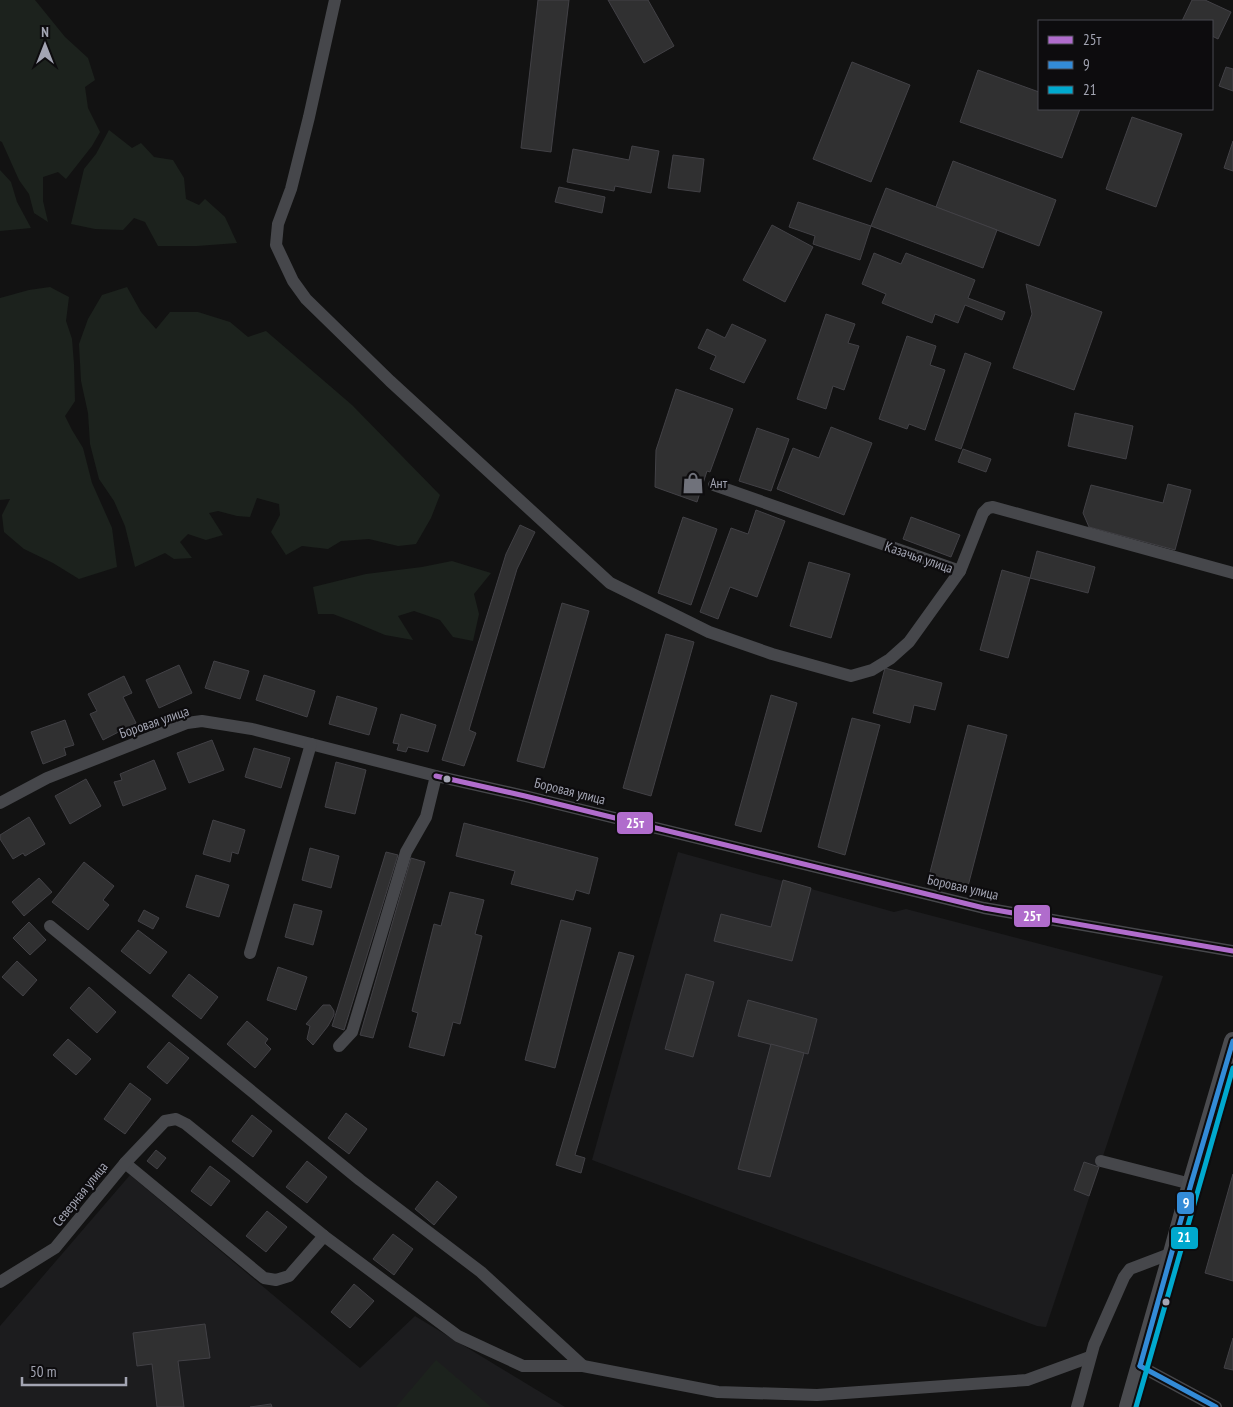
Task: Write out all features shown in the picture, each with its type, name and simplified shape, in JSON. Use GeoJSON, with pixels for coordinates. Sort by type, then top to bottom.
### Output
{"type":"FeatureCollection","features":[{"type":"Feature","properties":{"kind":"street"},"geometry":{"type":"LineString","coordinates":[[335,0],[292,189],[278,224],[276,245],[290,274],[306,299],[383,374],[610,583],[709,632],[772,654],[851,676],[872,670],[890,659],[909,642],[960,571]]}},
{"type":"Feature","properties":{"kind":"street","name":"Казачья улица"},"geometry":{"type":"LineString","coordinates":[[714,485],[960,571],[983,513],[988,508],[993,507],[1233,573]]}},
{"type":"Feature","properties":{"kind":"street","name":"Боровая улица"},"geometry":{"type":"LineString","coordinates":[[0,803],[47,778],[187,723],[202,721],[252,729],[436,776],[984,908],[1233,951]]}},
{"type":"Feature","properties":{"kind":"street"},"geometry":{"type":"LineString","coordinates":[[250,952],[311,744]]}},
{"type":"Feature","properties":{"kind":"street"},"geometry":{"type":"LineString","coordinates":[[339,1046],[352,1032],[406,852],[426,817],[436,776]]}},
{"type":"Feature","properties":{"kind":"street"},"geometry":{"type":"LineString","coordinates":[[50,926],[360,1180],[481,1272],[583,1366]]}},
{"type":"Feature","properties":{"kind":"street"},"geometry":{"type":"LineString","coordinates":[[1128,1407],[1190,1184],[1233,1041]]}},
{"type":"Feature","properties":{"kind":"street","name":"Северная улица"},"geometry":{"type":"LineString","coordinates":[[0,1282],[55,1248],[124,1163],[165,1121],[176,1119],[186,1124],[324,1236]]}},
{"type":"Feature","properties":{"kind":"street"},"geometry":{"type":"LineString","coordinates":[[1101,1161],[1190,1184]]}},
{"type":"Feature","properties":{"kind":"street"},"geometry":{"type":"LineString","coordinates":[[124,1163],[264,1278],[276,1280],[289,1276],[324,1236],[458,1336],[523,1366],[583,1366],[718,1392],[817,1395],[1027,1380],[1090,1356]]}},
{"type":"Feature","properties":{"kind":"street"},"geometry":{"type":"LineString","coordinates":[[1077,1407],[1090,1356],[1124,1277],[1130,1269],[1172,1253]]}},
{"type":"Feature","properties":{"kind":"street"},"geometry":{"type":"LineString","coordinates":[[1140,1366],[1216,1407]]}},
{"type":"Feature","properties":{"kind":"shaded area"},"geometry":{"type":"Polygon","coordinates":[[[0,0],[35,0],[65,37],[88,58],[95,80],[85,87],[88,108],[100,132],[92,146],[66,179],[58,172],[43,177],[43,201],[48,222],[34,213],[29,194],[19,180],[0,141],[0,0]]]}},
{"type":"Feature","properties":{"kind":"shaded area"},"geometry":{"type":"Polygon","coordinates":[[[109,130],[132,148],[141,143],[154,157],[173,160],[184,178],[186,199],[199,205],[205,199],[225,217],[237,243],[158,246],[145,222],[134,218],[123,230],[95,229],[71,224],[84,169],[96,154],[109,130]]]}},
{"type":"Feature","properties":{"kind":"shaded area"},"geometry":{"type":"Polygon","coordinates":[[[0,170],[11,182],[17,202],[31,228],[0,231],[0,170]]]}},
{"type":"Feature","properties":{"kind":"shaded area"},"geometry":{"type":"Polygon","coordinates":[[[50,287],[69,297],[66,321],[72,339],[75,401],[65,416],[83,448],[92,483],[112,528],[117,567],[79,579],[53,563],[24,549],[4,532],[2,515],[10,499],[0,500],[0,298],[29,290],[50,287]]]}},
{"type":"Feature","properties":{"kind":"shaded area"},"geometry":{"type":"Polygon","coordinates":[[[127,287],[141,312],[156,329],[170,312],[198,312],[230,322],[248,337],[266,331],[352,405],[440,495],[431,518],[416,544],[398,546],[369,539],[341,541],[328,549],[302,546],[286,555],[271,532],[280,515],[279,504],[257,498],[250,517],[218,511],[209,513],[223,535],[206,540],[188,534],[180,542],[192,558],[174,559],[165,553],[135,567],[125,526],[114,501],[99,479],[90,444],[88,413],[81,381],[79,344],[88,319],[102,295],[127,287]]]}},
{"type":"Feature","properties":{"kind":"shaded area"},"geometry":{"type":"Polygon","coordinates":[[[452,561],[491,573],[474,594],[479,614],[473,641],[453,637],[440,620],[414,611],[398,616],[413,640],[385,635],[333,614],[318,614],[313,587],[366,574],[452,561]]]}},
{"type":"Feature","properties":{"kind":"shaded area"},"geometry":{"type":"Polygon","coordinates":[[[678,852],[894,912],[906,909],[1163,976],[1046,1327],[1037,1326],[592,1160],[678,852]]]}},
{"type":"Feature","properties":{"kind":"shaded area"},"geometry":{"type":"Polygon","coordinates":[[[130,1175],[360,1368],[415,1316],[565,1407],[0,1407],[0,1326],[130,1175]]]}},
{"type":"Feature","properties":{"kind":"shaded area"},"geometry":{"type":"Polygon","coordinates":[[[436,1360],[491,1407],[396,1407],[436,1360]]]}},
{"type":"Feature","properties":{"kind":"building"},"geometry":{"type":"Polygon","coordinates":[[[538,0],[569,0],[551,152],[521,148],[538,0]]]}},
{"type":"Feature","properties":{"kind":"building"},"geometry":{"type":"Polygon","coordinates":[[[608,0],[648,0],[674,46],[644,63],[608,0]]]}},
{"type":"Feature","properties":{"kind":"building"},"geometry":{"type":"Polygon","coordinates":[[[1192,0],[1205,0],[1231,12],[1218,39],[1213,36],[1213,20],[1182,20],[1192,0]]]}},
{"type":"Feature","properties":{"kind":"building"},"geometry":{"type":"Polygon","coordinates":[[[852,62],[910,85],[871,182],[813,159],[852,62]]]}},
{"type":"Feature","properties":{"kind":"building"},"geometry":{"type":"Polygon","coordinates":[[[1226,67],[1233,69],[1233,91],[1219,86],[1226,67]]]}},
{"type":"Feature","properties":{"kind":"building"},"geometry":{"type":"Polygon","coordinates":[[[978,70],[1038,92],[1038,110],[1080,110],[1062,158],[960,122],[978,70]]]}},
{"type":"Feature","properties":{"kind":"building"},"geometry":{"type":"Polygon","coordinates":[[[1132,117],[1182,134],[1156,207],[1106,189],[1132,117]]]}},
{"type":"Feature","properties":{"kind":"building"},"geometry":{"type":"Polygon","coordinates":[[[1233,141],[1233,171],[1224,168],[1233,141]]]}},
{"type":"Feature","properties":{"kind":"building"},"geometry":{"type":"Polygon","coordinates":[[[632,146],[659,151],[651,193],[615,186],[614,191],[567,182],[573,149],[629,160],[632,146]]]}},
{"type":"Feature","properties":{"kind":"building"},"geometry":{"type":"Polygon","coordinates":[[[673,155],[704,159],[700,192],[668,188],[673,155]]]}},
{"type":"Feature","properties":{"kind":"building"},"geometry":{"type":"Polygon","coordinates":[[[953,161],[1056,200],[1039,246],[936,207],[953,161]]]}},
{"type":"Feature","properties":{"kind":"building"},"geometry":{"type":"Polygon","coordinates":[[[559,187],[605,197],[602,213],[555,202],[559,187]]]}},
{"type":"Feature","properties":{"kind":"building"},"geometry":{"type":"Polygon","coordinates":[[[886,188],[997,230],[983,268],[871,226],[886,188]]]}},
{"type":"Feature","properties":{"kind":"building"},"geometry":{"type":"Polygon","coordinates":[[[798,202],[871,226],[860,260],[813,244],[815,236],[789,227],[798,202]]]}},
{"type":"Feature","properties":{"kind":"building"},"geometry":{"type":"Polygon","coordinates":[[[772,225],[813,247],[785,302],[743,280],[772,225]]]}},
{"type":"Feature","properties":{"kind":"building"},"geometry":{"type":"Polygon","coordinates":[[[874,253],[901,264],[906,253],[975,280],[968,298],[1005,312],[1002,320],[965,305],[958,323],[935,314],[932,323],[882,303],[886,294],[862,284],[874,253]]]}},
{"type":"Feature","properties":{"kind":"building"},"geometry":{"type":"Polygon","coordinates":[[[1026,284],[1102,312],[1074,390],[1013,368],[1032,314],[1026,284]]]}},
{"type":"Feature","properties":{"kind":"building"},"geometry":{"type":"Polygon","coordinates":[[[826,314],[855,324],[848,343],[859,346],[844,390],[833,386],[826,409],[797,399],[826,314]]]}},
{"type":"Feature","properties":{"kind":"building"},"geometry":{"type":"Polygon","coordinates":[[[732,324],[766,340],[744,383],[710,369],[716,356],[698,348],[707,329],[725,338],[732,324]]]}},
{"type":"Feature","properties":{"kind":"building"},"geometry":{"type":"Polygon","coordinates":[[[907,336],[936,346],[930,365],[945,370],[925,430],[909,424],[907,429],[879,419],[907,336]]]}},
{"type":"Feature","properties":{"kind":"building"},"geometry":{"type":"Polygon","coordinates":[[[965,353],[991,363],[961,449],[935,440],[965,353]]]}},
{"type":"Feature","properties":{"kind":"building"},"geometry":{"type":"Polygon","coordinates":[[[676,389],[733,409],[710,472],[707,471],[697,502],[655,487],[656,450],[676,389]]]}},
{"type":"Feature","properties":{"kind":"building"},"geometry":{"type":"Polygon","coordinates":[[[1075,413],[1133,426],[1126,459],[1068,446],[1075,413]]]}},
{"type":"Feature","properties":{"kind":"building"},"geometry":{"type":"Polygon","coordinates":[[[831,427],[872,443],[844,515],[777,489],[793,448],[819,458],[831,427]]]}},
{"type":"Feature","properties":{"kind":"building"},"geometry":{"type":"Polygon","coordinates":[[[757,428],[789,439],[771,491],[739,481],[757,428]]]}},
{"type":"Feature","properties":{"kind":"building"},"geometry":{"type":"Polygon","coordinates":[[[963,449],[991,459],[986,472],[958,462],[963,449]]]}},
{"type":"Feature","properties":{"kind":"building"},"geometry":{"type":"Polygon","coordinates":[[[1168,484],[1191,490],[1175,550],[1089,527],[1083,513],[1091,485],[1163,503],[1168,484]]]}},
{"type":"Feature","properties":{"kind":"building"},"geometry":{"type":"Polygon","coordinates":[[[756,510],[785,521],[757,597],[730,587],[718,619],[700,612],[731,528],[748,534],[756,510]]]}},
{"type":"Feature","properties":{"kind":"building"},"geometry":{"type":"Polygon","coordinates":[[[683,517],[717,529],[691,605],[658,593],[683,517]]]}},
{"type":"Feature","properties":{"kind":"building"},"geometry":{"type":"Polygon","coordinates":[[[911,517],[960,535],[951,557],[903,539],[911,517]]]}},
{"type":"Feature","properties":{"kind":"building"},"geometry":{"type":"Polygon","coordinates":[[[520,525],[535,532],[517,569],[469,730],[476,733],[464,766],[442,760],[506,554],[520,525]]]}},
{"type":"Feature","properties":{"kind":"building"},"geometry":{"type":"Polygon","coordinates":[[[1037,551],[1095,567],[1088,593],[1030,578],[1037,551]]]}},
{"type":"Feature","properties":{"kind":"building"},"geometry":{"type":"Polygon","coordinates":[[[809,562],[850,574],[831,638],[790,626],[809,562]]]}},
{"type":"Feature","properties":{"kind":"building"},"geometry":{"type":"Polygon","coordinates":[[[1002,570],[1030,578],[1008,658],[980,650],[1002,570]]]}},
{"type":"Feature","properties":{"kind":"building"},"geometry":{"type":"Polygon","coordinates":[[[562,603],[589,611],[544,768],[517,761],[562,603]]]}},
{"type":"Feature","properties":{"kind":"building"},"geometry":{"type":"Polygon","coordinates":[[[666,634],[694,642],[651,796],[623,788],[666,634]]]}},
{"type":"Feature","properties":{"kind":"building"},"geometry":{"type":"Polygon","coordinates":[[[214,661],[249,671],[240,699],[205,688],[214,661]]]}},
{"type":"Feature","properties":{"kind":"building"},"geometry":{"type":"Polygon","coordinates":[[[179,665],[192,693],[159,708],[146,680],[179,665]]]}},
{"type":"Feature","properties":{"kind":"building"},"geometry":{"type":"Polygon","coordinates":[[[885,668],[942,683],[935,710],[914,705],[910,723],[873,713],[885,668]]]}},
{"type":"Feature","properties":{"kind":"building"},"geometry":{"type":"Polygon","coordinates":[[[264,675],[315,691],[307,717],[256,700],[264,675]]]}},
{"type":"Feature","properties":{"kind":"building"},"geometry":{"type":"Polygon","coordinates":[[[124,676],[132,693],[123,697],[136,723],[103,740],[90,714],[97,711],[88,694],[124,676]]]}},
{"type":"Feature","properties":{"kind":"building"},"geometry":{"type":"Polygon","coordinates":[[[771,695],[797,703],[761,832],[735,825],[771,695]]]}},
{"type":"Feature","properties":{"kind":"building"},"geometry":{"type":"Polygon","coordinates":[[[337,696],[377,708],[369,735],[329,724],[337,696]]]}},
{"type":"Feature","properties":{"kind":"building"},"geometry":{"type":"Polygon","coordinates":[[[401,714],[436,725],[428,752],[408,747],[406,752],[397,750],[399,744],[393,743],[401,714]]]}},
{"type":"Feature","properties":{"kind":"building"},"geometry":{"type":"Polygon","coordinates":[[[852,718],[880,725],[845,855],[818,847],[852,718]]]}},
{"type":"Feature","properties":{"kind":"building"},"geometry":{"type":"Polygon","coordinates":[[[65,720],[74,745],[64,748],[66,755],[43,764],[31,732],[65,720]]]}},
{"type":"Feature","properties":{"kind":"building"},"geometry":{"type":"Polygon","coordinates":[[[968,725],[1007,735],[967,890],[928,880],[968,725]]]}},
{"type":"Feature","properties":{"kind":"building"},"geometry":{"type":"Polygon","coordinates":[[[212,740],[224,770],[189,783],[177,753],[212,740]]]}},
{"type":"Feature","properties":{"kind":"building"},"geometry":{"type":"Polygon","coordinates":[[[254,748],[290,758],[281,788],[245,777],[254,748]]]}},
{"type":"Feature","properties":{"kind":"building"},"geometry":{"type":"Polygon","coordinates":[[[154,760],[166,789],[123,806],[114,782],[122,780],[120,774],[154,760]]]}},
{"type":"Feature","properties":{"kind":"building"},"geometry":{"type":"Polygon","coordinates":[[[336,762],[366,770],[355,814],[325,807],[336,762]]]}},
{"type":"Feature","properties":{"kind":"building"},"geometry":{"type":"Polygon","coordinates":[[[86,779],[101,806],[70,824],[55,796],[86,779]]]}},
{"type":"Feature","properties":{"kind":"building"},"geometry":{"type":"Polygon","coordinates":[[[29,817],[45,844],[25,856],[23,853],[13,859],[0,839],[0,835],[29,817]]]}},
{"type":"Feature","properties":{"kind":"building"},"geometry":{"type":"Polygon","coordinates":[[[213,820],[245,830],[238,854],[232,852],[230,862],[203,854],[213,820]]]}},
{"type":"Feature","properties":{"kind":"building"},"geometry":{"type":"Polygon","coordinates":[[[464,823],[598,858],[589,894],[576,890],[573,900],[511,884],[515,871],[456,856],[464,823]]]}},
{"type":"Feature","properties":{"kind":"building"},"geometry":{"type":"Polygon","coordinates":[[[310,848],[339,856],[331,888],[302,880],[310,848]]]}},
{"type":"Feature","properties":{"kind":"building"},"geometry":{"type":"Polygon","coordinates":[[[386,852],[398,855],[344,1030],[332,1026],[386,852]]]}},
{"type":"Feature","properties":{"kind":"building"},"geometry":{"type":"Polygon","coordinates":[[[411,858],[425,862],[373,1038],[360,1035],[411,858]]]}},
{"type":"Feature","properties":{"kind":"building"},"geometry":{"type":"Polygon","coordinates":[[[84,862],[114,886],[103,900],[109,905],[88,930],[52,902],[84,862]]]}},
{"type":"Feature","properties":{"kind":"building"},"geometry":{"type":"Polygon","coordinates":[[[196,875],[229,885],[219,917],[186,907],[196,875]]]}},
{"type":"Feature","properties":{"kind":"building"},"geometry":{"type":"Polygon","coordinates":[[[39,878],[52,892],[24,916],[12,902],[39,878]]]}},
{"type":"Feature","properties":{"kind":"building"},"geometry":{"type":"Polygon","coordinates":[[[783,880],[811,888],[792,961],[714,941],[721,914],[771,927],[783,880]]]}},
{"type":"Feature","properties":{"kind":"building"},"geometry":{"type":"Polygon","coordinates":[[[450,892],[484,900],[475,934],[482,936],[460,1024],[453,1022],[444,1056],[409,1047],[418,1013],[412,1011],[434,924],[441,926],[450,892]]]}},
{"type":"Feature","properties":{"kind":"building"},"geometry":{"type":"Polygon","coordinates":[[[294,904],[322,911],[313,945],[285,937],[294,904]]]}},
{"type":"Feature","properties":{"kind":"building"},"geometry":{"type":"Polygon","coordinates":[[[144,910],[159,918],[153,929],[138,921],[144,910]]]}},
{"type":"Feature","properties":{"kind":"building"},"geometry":{"type":"Polygon","coordinates":[[[561,920],[591,928],[555,1068],[525,1060],[561,920]]]}},
{"type":"Feature","properties":{"kind":"building"},"geometry":{"type":"Polygon","coordinates":[[[29,922],[46,940],[30,955],[13,938],[29,922]]]}},
{"type":"Feature","properties":{"kind":"building"},"geometry":{"type":"Polygon","coordinates":[[[138,930],[167,952],[150,974],[121,951],[138,930]]]}},
{"type":"Feature","properties":{"kind":"building"},"geometry":{"type":"Polygon","coordinates":[[[619,952],[634,956],[575,1155],[585,1158],[581,1173],[556,1165],[619,952]]]}},
{"type":"Feature","properties":{"kind":"building"},"geometry":{"type":"Polygon","coordinates":[[[17,961],[37,980],[23,996],[2,977],[17,961]]]}},
{"type":"Feature","properties":{"kind":"building"},"geometry":{"type":"Polygon","coordinates":[[[278,967],[307,977],[296,1010],[267,1000],[278,967]]]}},
{"type":"Feature","properties":{"kind":"building"},"geometry":{"type":"Polygon","coordinates":[[[189,974],[218,997],[201,1019],[172,996],[189,974]]]}},
{"type":"Feature","properties":{"kind":"building"},"geometry":{"type":"Polygon","coordinates":[[[686,974],[714,982],[693,1057],[665,1049],[686,974]]]}},
{"type":"Feature","properties":{"kind":"building"},"geometry":{"type":"Polygon","coordinates":[[[89,987],[116,1012],[97,1033],[70,1008],[89,987]]]}},
{"type":"Feature","properties":{"kind":"building"},"geometry":{"type":"Polygon","coordinates":[[[748,1000],[817,1019],[808,1054],[738,1036],[748,1000]]]}},
{"type":"Feature","properties":{"kind":"building"},"geometry":{"type":"Polygon","coordinates":[[[323,1005],[330,1005],[334,1015],[313,1045],[307,1039],[310,1026],[306,1024],[323,1005]]]}},
{"type":"Feature","properties":{"kind":"building"},"geometry":{"type":"Polygon","coordinates":[[[247,1021],[268,1039],[265,1043],[271,1049],[255,1068],[227,1044],[247,1021]]]}},
{"type":"Feature","properties":{"kind":"building"},"geometry":{"type":"Polygon","coordinates":[[[68,1039],[91,1059],[76,1075],[53,1055],[68,1039]]]}},
{"type":"Feature","properties":{"kind":"building"},"geometry":{"type":"Polygon","coordinates":[[[169,1042],[189,1058],[167,1084],[147,1067],[169,1042]]]}},
{"type":"Feature","properties":{"kind":"building"},"geometry":{"type":"Polygon","coordinates":[[[771,1044],[804,1053],[770,1177],[738,1169],[771,1044]]]}},
{"type":"Feature","properties":{"kind":"building"},"geometry":{"type":"Polygon","coordinates":[[[130,1083],[151,1099],[125,1134],[104,1119],[130,1083]]]}},
{"type":"Feature","properties":{"kind":"building"},"geometry":{"type":"Polygon","coordinates":[[[346,1113],[367,1129],[349,1154],[328,1138],[346,1113]]]}},
{"type":"Feature","properties":{"kind":"building"},"geometry":{"type":"Polygon","coordinates":[[[252,1115],[272,1131],[253,1157],[232,1141],[252,1115]]]}},
{"type":"Feature","properties":{"kind":"building"},"geometry":{"type":"Polygon","coordinates":[[[156,1150],[166,1158],[157,1169],[147,1161],[156,1150]]]}},
{"type":"Feature","properties":{"kind":"building"},"geometry":{"type":"Polygon","coordinates":[[[307,1161],[327,1177],[307,1203],[286,1187],[307,1161]]]}},
{"type":"Feature","properties":{"kind":"building"},"geometry":{"type":"Polygon","coordinates":[[[1084,1162],[1099,1167],[1089,1196],[1074,1190],[1084,1162]]]}},
{"type":"Feature","properties":{"kind":"building"},"geometry":{"type":"Polygon","coordinates":[[[210,1166],[230,1181],[211,1206],[191,1191],[210,1166]]]}},
{"type":"Feature","properties":{"kind":"building"},"geometry":{"type":"Polygon","coordinates":[[[1233,1174],[1233,1281],[1205,1273],[1233,1174]]]}},
{"type":"Feature","properties":{"kind":"building"},"geometry":{"type":"Polygon","coordinates":[[[437,1181],[457,1197],[434,1225],[415,1209],[437,1181]]]}},
{"type":"Feature","properties":{"kind":"building"},"geometry":{"type":"Polygon","coordinates":[[[267,1211],[287,1227],[266,1252],[246,1236],[267,1211]]]}},
{"type":"Feature","properties":{"kind":"building"},"geometry":{"type":"Polygon","coordinates":[[[393,1234],[413,1249],[394,1275],[373,1259],[393,1234]]]}},
{"type":"Feature","properties":{"kind":"building"},"geometry":{"type":"Polygon","coordinates":[[[354,1284],[374,1301],[350,1328],[331,1312],[354,1284]]]}},
{"type":"Feature","properties":{"kind":"building"},"geometry":{"type":"Polygon","coordinates":[[[205,1324],[210,1358],[178,1361],[184,1407],[157,1407],[152,1364],[137,1366],[133,1333],[205,1324]]]}},
{"type":"Feature","properties":{"kind":"building"},"geometry":{"type":"Polygon","coordinates":[[[1233,1338],[1233,1370],[1224,1368],[1233,1338]]]}},
{"type":"Feature","properties":{"kind":"building"},"geometry":{"type":"Polygon","coordinates":[[[271,1404],[272,1407],[250,1407],[271,1404]]]}},
{"type":"Feature","properties":{"kind":"transit line","name":"25т"},"geometry":{"type":"LineString","coordinates":[[436,776],[984,908],[1233,951]]}},
{"type":"Feature","properties":{"kind":"transit line","name":"9"},"geometry":{"type":"LineString","coordinates":[[1140,1366],[1233,1041]]}},
{"type":"Feature","properties":{"kind":"transit line","name":"21"},"geometry":{"type":"LineString","coordinates":[[1136,1407],[1233,1068]]}},
{"type":"Feature","properties":{"kind":"transit line","name":"9"},"geometry":{"type":"LineString","coordinates":[[1140,1366],[1216,1407]]}},
{"type":"Feature","properties":{"kind":"place","name":"Ант"},"geometry":{"type":"Point","coordinates":[693,483]}}]}
